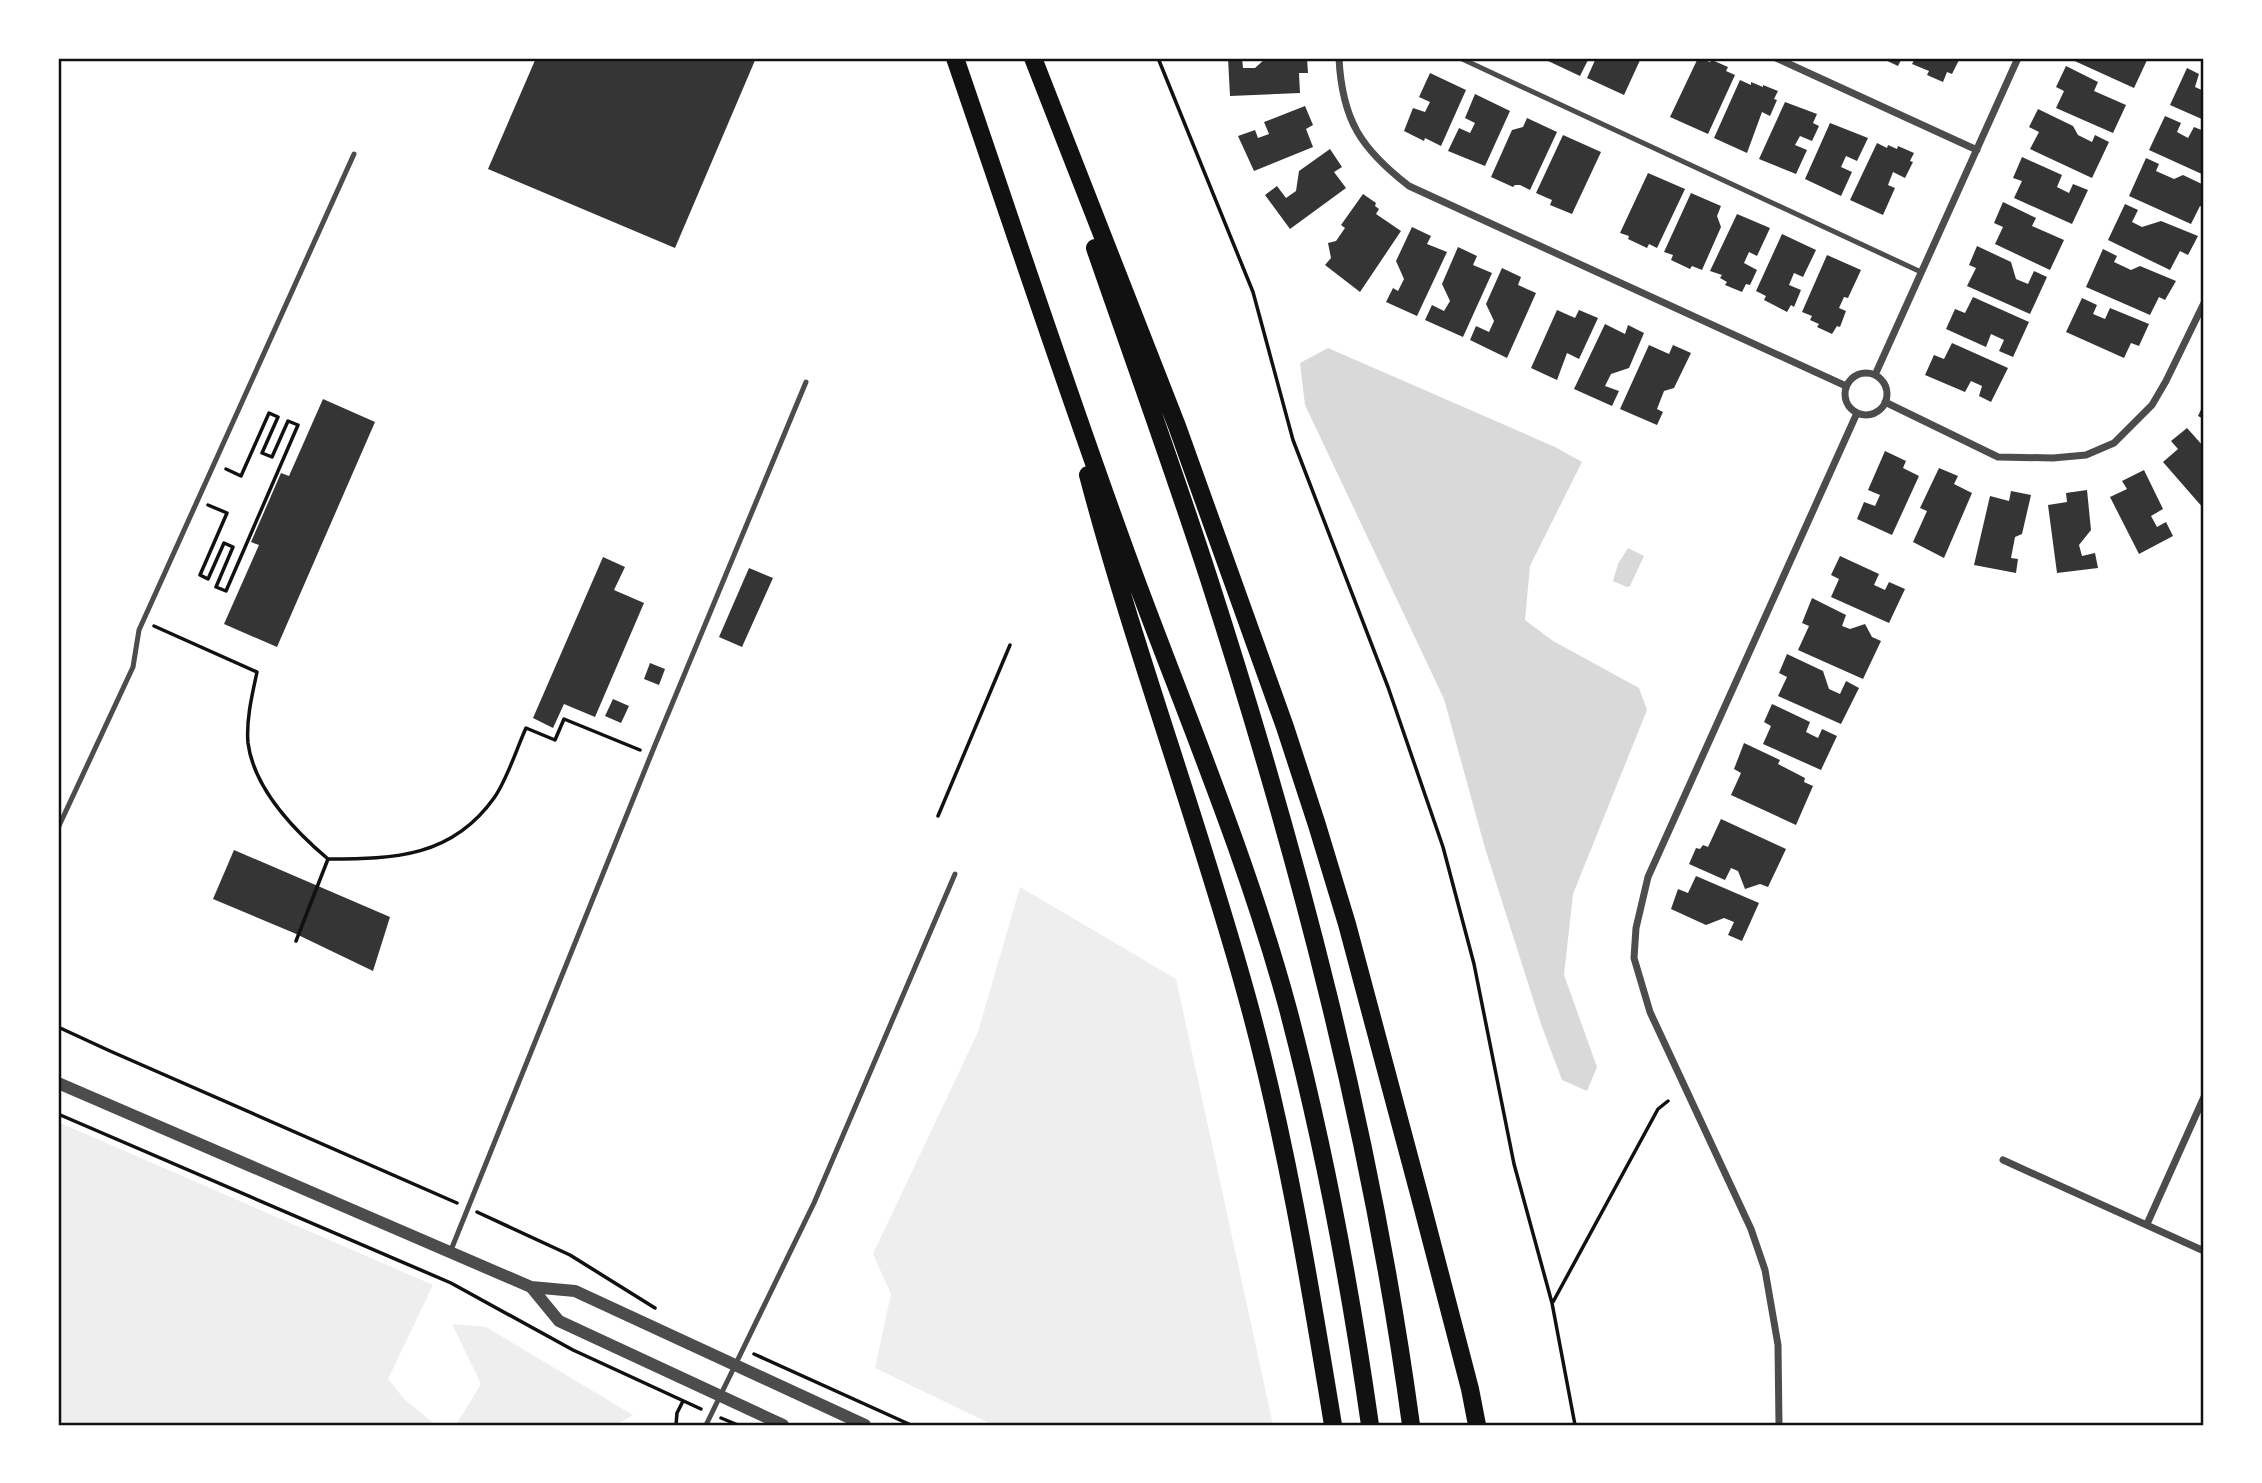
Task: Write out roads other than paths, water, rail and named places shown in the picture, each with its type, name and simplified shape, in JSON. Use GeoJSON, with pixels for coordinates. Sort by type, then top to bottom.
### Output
{"type":"FeatureCollection","features":[{"type":"Feature","properties":{"kind":"highway"},"geometry":{"type":"LineString","coordinates":[[955,58],[1139,588],[1243,868],[1278,975],[1325,1168],[1357,1333],[1370,1425]]}},
{"type":"Feature","properties":{"kind":"highway"},"geometry":{"type":"LineString","coordinates":[[1031,58],[1205,566],[1288,839],[1371,1184],[1395,1315],[1411,1425]]}},
{"type":"Feature","properties":{"kind":"highway"},"geometry":{"type":"LineString","coordinates":[[1031,58],[1177,426],[1310,801],[1350,937],[1478,1425]]}},
{"type":"Feature","properties":{"kind":"highway"},"geometry":{"type":"LineString","coordinates":[[1053,343],[1111,561],[1203,847],[1246,994],[1298,1219],[1334,1425]]}},
{"type":"Feature","properties":{"kind":"street"},"geometry":{"type":"LineString","coordinates":[[1339,58],[1340,84],[1347,109],[1365,147],[1383,166],[1409,186],[1846,386]]}},
{"type":"Feature","properties":{"kind":"street"},"geometry":{"type":"LineString","coordinates":[[1776,58],[1977,150]]}},
{"type":"Feature","properties":{"kind":"street"},"geometry":{"type":"LineString","coordinates":[[1875,375],[2018,58]]}},
{"type":"Feature","properties":{"kind":"street"},"geometry":{"type":"LineString","coordinates":[[1885,402],[1998,457],[2053,458],[2086,454],[2114,443],[2152,405],[2204,303]]}},
{"type":"Feature","properties":{"kind":"street"},"geometry":{"type":"LineString","coordinates":[[1868,373],[1875,375],[1885,385],[1885,402],[1873,413],[1857,413],[1846,400],[1846,386],[1855,376],[1868,373]]}},
{"type":"Feature","properties":{"kind":"street"},"geometry":{"type":"LineString","coordinates":[[1779,1425],[1778,1345],[1765,1270],[1751,1229],[1650,1012],[1634,958],[1636,928],[1648,877],[1857,413]]}},
{"type":"Feature","properties":{"kind":"street"},"geometry":{"type":"LineString","coordinates":[[58,1083],[531,1287],[575,1292],[865,1425]]}},
{"type":"Feature","properties":{"kind":"street"},"geometry":{"type":"LineString","coordinates":[[2147,1224],[2204,1097]]}},
{"type":"Feature","properties":{"kind":"street"},"geometry":{"type":"LineString","coordinates":[[2003,1160],[2204,1251]]}},
{"type":"Feature","properties":{"kind":"street"},"geometry":{"type":"LineString","coordinates":[[531,1287],[559,1321],[783,1425]]}},
{"type":"Feature","properties":{"kind":"lane"},"geometry":{"type":"LineString","coordinates":[[1460,58],[1921,272]]}},
{"type":"Feature","properties":{"kind":"lane"},"geometry":{"type":"LineString","coordinates":[[58,828],[133,667],[139,630],[354,154]]}},
{"type":"Feature","properties":{"kind":"lane"},"geometry":{"type":"LineString","coordinates":[[450,1252],[651,755],[806,382]]}},
{"type":"Feature","properties":{"kind":"lane"},"geometry":{"type":"LineString","coordinates":[[706,1425],[814,1203],[955,874]]}}]}
